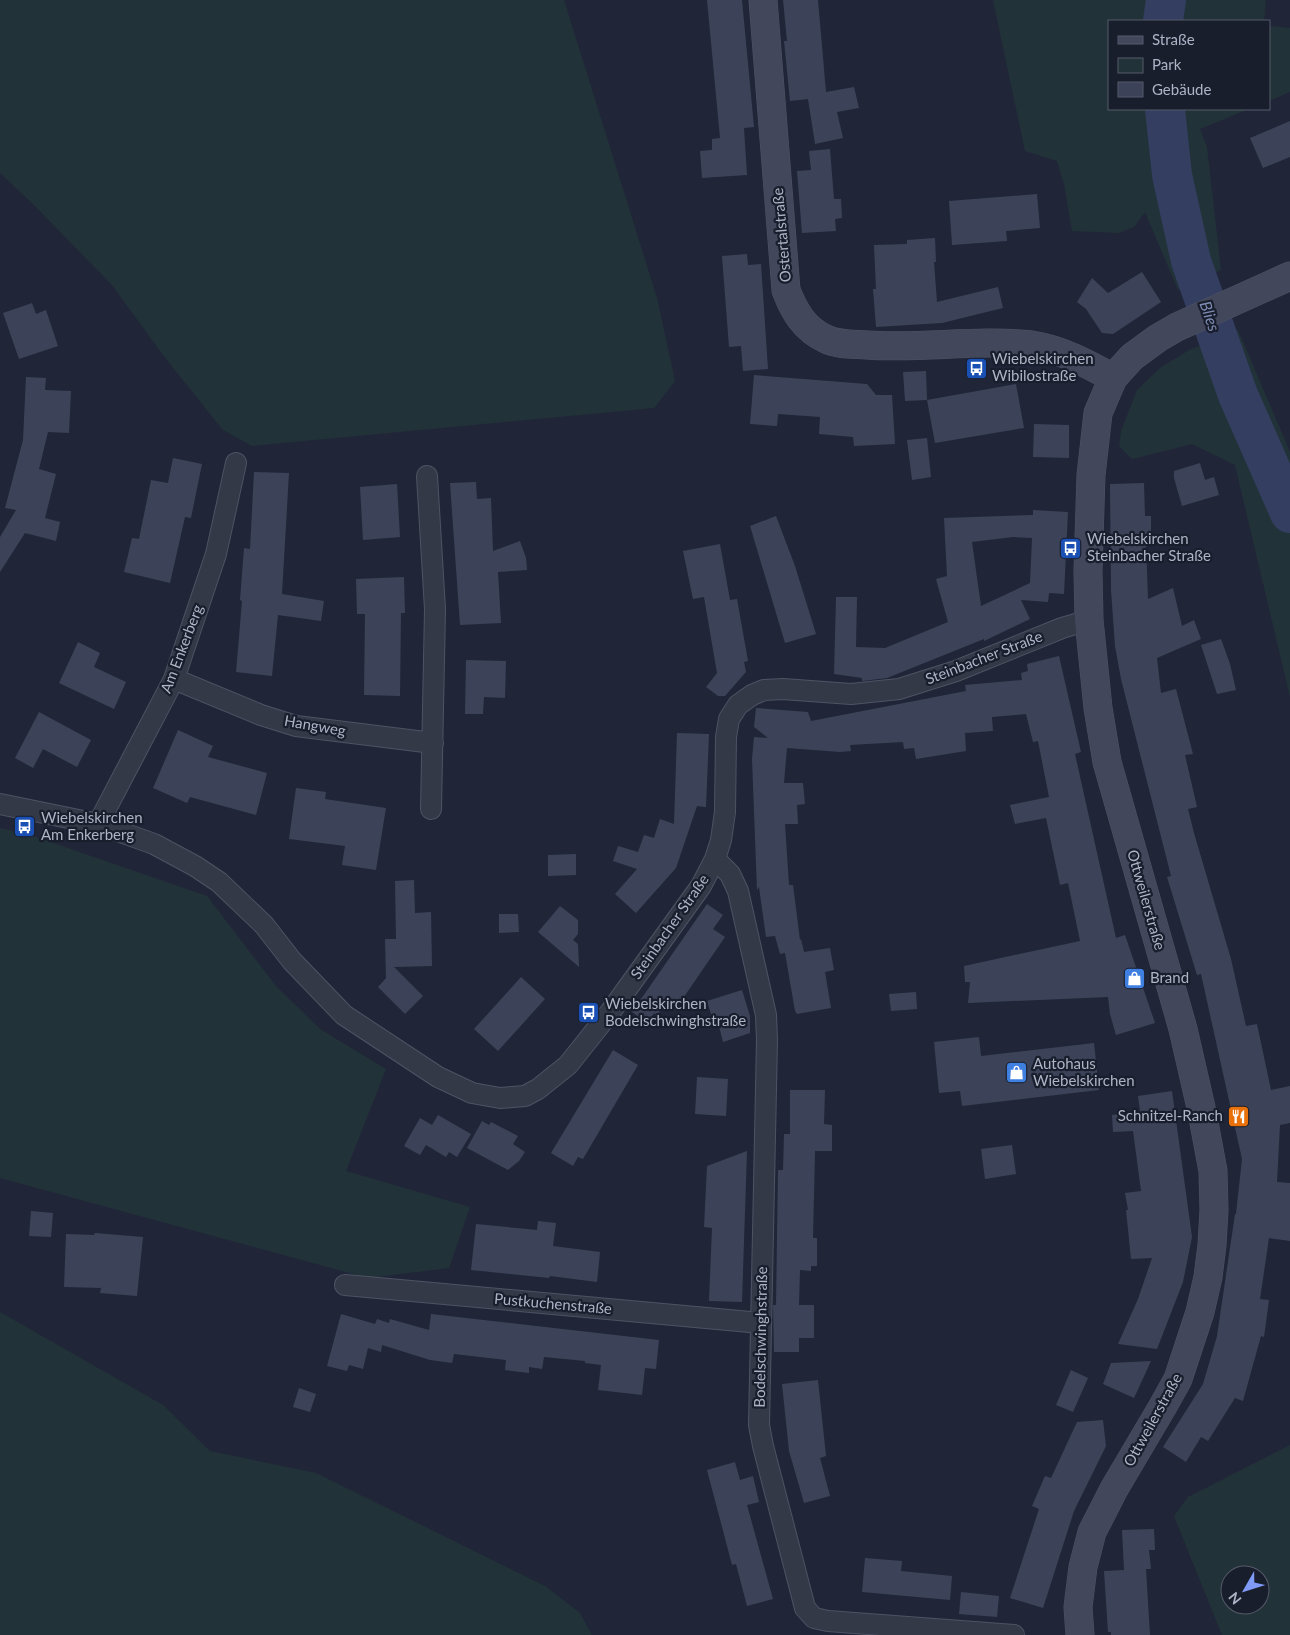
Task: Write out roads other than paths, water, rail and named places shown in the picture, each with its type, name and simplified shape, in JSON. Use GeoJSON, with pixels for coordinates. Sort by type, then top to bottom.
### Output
{"type":"FeatureCollection","features":[{"type":"Feature","properties":{"kind":"main road","name":"Ostertalstraße"},"geometry":{"type":"LineString","coordinates":[[763,0],[786,290],[794,310],[806,326],[826,339],[840,343],[894,347],[1003,343],[1033,345],[1058,352],[1113,378]]}},
{"type":"Feature","properties":{"kind":"main road"},"geometry":{"type":"LineString","coordinates":[[1113,378],[1132,358],[1158,338],[1177,327],[1290,276]]}},
{"type":"Feature","properties":{"kind":"main road","name":"Ottweilerstraße"},"geometry":{"type":"LineString","coordinates":[[1080,1635],[1078,1607],[1080,1587],[1092,1532],[1114,1489],[1178,1379],[1192,1338],[1208,1277],[1214,1210],[1213,1171],[1185,1038],[1107,762],[1098,708],[1088,620],[1091,475],[1098,414],[1113,378]]}},
{"type":"Feature","properties":{"kind":"street","name":"Am Enkerberg"},"geometry":{"type":"LineString","coordinates":[[98,824],[174,679],[216,554],[236,463]]}},
{"type":"Feature","properties":{"kind":"street"},"geometry":{"type":"LineString","coordinates":[[427,476],[435,609],[432,809]]}},
{"type":"Feature","properties":{"kind":"street","name":"Steinbacher Straße"},"geometry":{"type":"LineString","coordinates":[[0,804],[98,824],[154,844],[195,866],[219,882],[264,925],[292,961],[344,1014],[438,1077],[472,1093],[500,1098],[525,1096],[538,1089],[568,1065],[612,1011],[701,886],[715,859],[721,840],[725,812],[726,737],[729,719],[738,705],[752,695],[764,690],[783,689],[851,694],[900,689],[956,671],[1062,628],[1088,620]]}},
{"type":"Feature","properties":{"kind":"street","name":"Hangweg"},"geometry":{"type":"LineString","coordinates":[[174,679],[252,711],[296,726],[433,743]]}},
{"type":"Feature","properties":{"kind":"street","name":"Bodelschwinghstraße"},"geometry":{"type":"LineString","coordinates":[[715,859],[730,874],[738,891],[766,1015],[768,1040],[760,1432],[805,1608],[814,1618],[828,1621],[1014,1635]]}},
{"type":"Feature","properties":{"kind":"street","name":"Pustkuchenstraße"},"geometry":{"type":"LineString","coordinates":[[345,1285],[761,1323]]}},
{"type":"Feature","properties":{"kind":"waterway","name":"Blies"},"geometry":{"type":"LineString","coordinates":[[1163,20],[1166,0]]}},
{"type":"Feature","properties":{"kind":"waterway","name":"Blies"},"geometry":{"type":"LineString","coordinates":[[1165,110],[1172,175],[1191,261],[1238,395],[1290,513]]}},
{"type":"Feature","properties":{"kind":"place","name":"Wiebelskirchen Wibilostraße"},"geometry":{"type":"Point","coordinates":[976,368]}},
{"type":"Feature","properties":{"kind":"place","name":"Wiebelskirchen Steinbacher Straße"},"geometry":{"type":"Point","coordinates":[1071,548]}},
{"type":"Feature","properties":{"kind":"place","name":"Wiebelskirchen Am Enkerberg"},"geometry":{"type":"Point","coordinates":[25,827]}},
{"type":"Feature","properties":{"kind":"place","name":"Brand"},"geometry":{"type":"Point","coordinates":[1134,978]}},
{"type":"Feature","properties":{"kind":"place","name":"Wiebelskirchen Bodelschwinghstraße"},"geometry":{"type":"Point","coordinates":[589,1013]}},
{"type":"Feature","properties":{"kind":"place","name":"Autohaus Wiebelskirchen"},"geometry":{"type":"Point","coordinates":[1017,1073]}},
{"type":"Feature","properties":{"kind":"place","name":"Schnitzel-Ranch"},"geometry":{"type":"Point","coordinates":[1239,1116]}}]}
